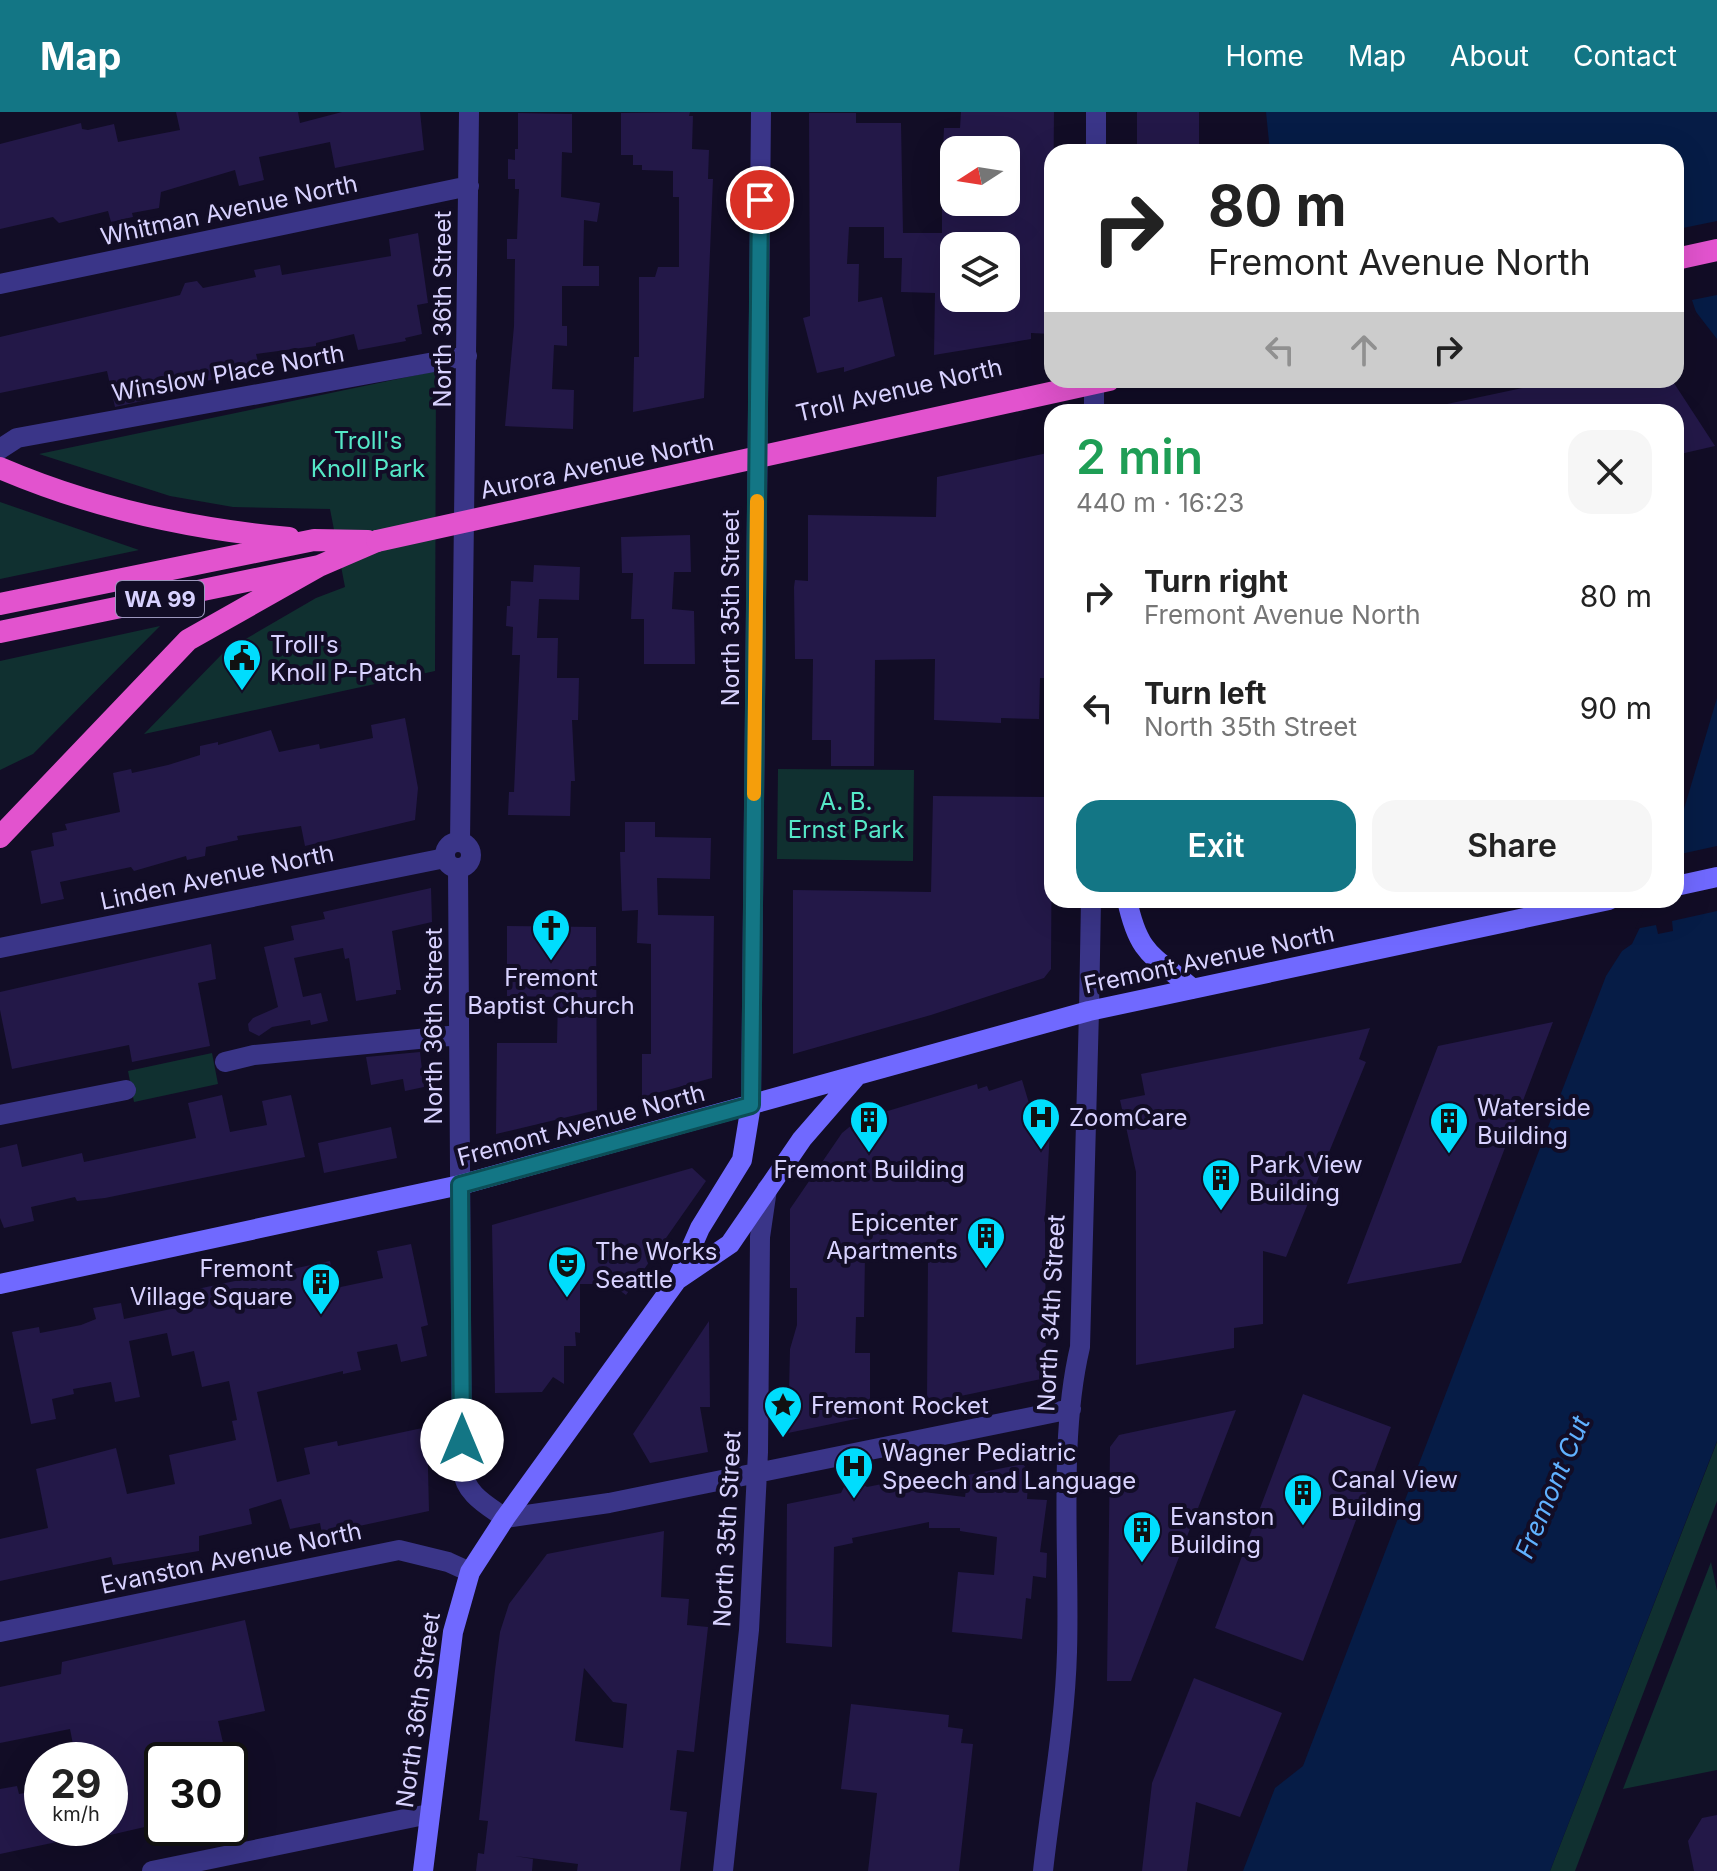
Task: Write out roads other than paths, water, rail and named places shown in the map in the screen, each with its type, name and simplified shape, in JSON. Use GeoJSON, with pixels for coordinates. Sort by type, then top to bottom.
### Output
{"type":"FeatureCollection","features":[{"type":"Feature","properties":{"kind":"highway"},"geometry":{"type":"LineString","coordinates":[[1684,257],[1717,250]]}},
{"type":"Feature","properties":{"kind":"highway","name":"Aurora Avenue North"},"geometry":{"type":"LineString","coordinates":[[0,632],[319,566],[377,541],[1073,388]]}},
{"type":"Feature","properties":{"kind":"highway"},"geometry":{"type":"LineString","coordinates":[[5,473],[163,520],[241,534],[314,540]]}},
{"type":"Feature","properties":{"kind":"highway","name":"Aurora Avenue North"},"geometry":{"type":"LineString","coordinates":[[0,604],[314,540],[377,541]]}},
{"type":"Feature","properties":{"kind":"highway"},"geometry":{"type":"LineString","coordinates":[[0,837],[188,640],[319,566]]}},
{"type":"Feature","properties":{"kind":"main road"},"geometry":{"type":"LineString","coordinates":[[1684,884],[1717,877]]}},
{"type":"Feature","properties":{"kind":"main road"},"geometry":{"type":"LineString","coordinates":[[1129,908],[1131,921],[1147,953],[1181,985]]}},
{"type":"Feature","properties":{"kind":"main road","name":"Fremont Avenue North"},"geometry":{"type":"LineString","coordinates":[[0,1284],[460,1185],[1181,985],[1573,908]]}},
{"type":"Feature","properties":{"kind":"main road"},"geometry":{"type":"LineString","coordinates":[[677,1280],[730,1244],[826,1108],[857,1076]]}},
{"type":"Feature","properties":{"kind":"main road"},"geometry":{"type":"LineString","coordinates":[[505,1518],[677,1280],[700,1228],[742,1160],[751,1105]]}},
{"type":"Feature","properties":{"kind":"main road","name":"North 36th Street"},"geometry":{"type":"LineString","coordinates":[[423,1871],[453,1632],[470,1572],[505,1518]]}},
{"type":"Feature","properties":{"kind":"street","name":"North 36th Street"},"geometry":{"type":"LineString","coordinates":[[469,112],[460,842],[450,844],[459,1035],[463,1476],[470,1491],[505,1518]]}},
{"type":"Feature","properties":{"kind":"street","name":"North 35th Street"},"geometry":{"type":"LineString","coordinates":[[751,1105],[761,112]]}},
{"type":"Feature","properties":{"kind":"street"},"geometry":{"type":"LineString","coordinates":[[1096,112],[1096,144]]}},
{"type":"Feature","properties":{"kind":"street","name":"Whitman Avenue North"},"geometry":{"type":"LineString","coordinates":[[0,284],[469,186]]}},
{"type":"Feature","properties":{"kind":"street","name":"Winslow Place North"},"geometry":{"type":"LineString","coordinates":[[0,449],[17,438],[467,356]]}},
{"type":"Feature","properties":{"kind":"street","name":"Troll Avenue North"},"geometry":{"type":"LineString","coordinates":[[466,511],[1044,384]]}},
{"type":"Feature","properties":{"kind":"street","name":"Linden Avenue North"},"geometry":{"type":"LineString","coordinates":[[0,948],[452,863]]}},
{"type":"Feature","properties":{"kind":"street","name":"North 34th Street"},"geometry":{"type":"LineString","coordinates":[[1043,1871],[1067,1656],[1071,1409],[1072,1380],[1080,1347],[1091,908]]}},
{"type":"Feature","properties":{"kind":"street"},"geometry":{"type":"LineString","coordinates":[[225,1062],[254,1055],[459,1035]]}},
{"type":"Feature","properties":{"kind":"street"},"geometry":{"type":"LineString","coordinates":[[0,1115],[126,1090]]}},
{"type":"Feature","properties":{"kind":"street","name":"North 35th Street"},"geometry":{"type":"LineString","coordinates":[[723,1871],[749,1630],[756,1474],[760,1237],[767,1189]]}},
{"type":"Feature","properties":{"kind":"street"},"geometry":{"type":"LineString","coordinates":[[505,1518],[609,1503],[1071,1409]]}},
{"type":"Feature","properties":{"kind":"street","name":"Evanston Avenue North"},"geometry":{"type":"LineString","coordinates":[[0,1632],[399,1550],[448,1562],[470,1572]]}},
{"type":"Feature","properties":{"kind":"street"},"geometry":{"type":"LineString","coordinates":[[152,1871],[429,1814]]}},
{"type":"Feature","properties":{"kind":"water"},"geometry":{"type":"Polygon","coordinates":[[[1266,112],[1717,112],[1717,339],[1684,296],[1684,144],[1269,144],[1266,112]]]}},
{"type":"Feature","properties":{"kind":"water","name":"Fremont Cut"},"geometry":{"type":"Polygon","coordinates":[[[1717,698],[1717,1441],[1550,1871],[1243,1871],[1275,1788],[1303,1766],[1606,976],[1622,951],[1632,944],[1649,908],[1684,908],[1684,809],[1717,698]]]}},
{"type":"Feature","properties":{"kind":"place","name":"Troll's Knoll P-Patch"},"geometry":{"type":"Point","coordinates":[242,692]}},
{"type":"Feature","properties":{"kind":"place","name":"Fremont Baptist Church"},"geometry":{"type":"Point","coordinates":[551,962]}},
{"type":"Feature","properties":{"kind":"place","name":"ZoomCare"},"geometry":{"type":"Point","coordinates":[1041,1151]}},
{"type":"Feature","properties":{"kind":"place","name":"Fremont Building"},"geometry":{"type":"Point","coordinates":[869,1154]}},
{"type":"Feature","properties":{"kind":"place","name":"Waterside Building"},"geometry":{"type":"Point","coordinates":[1449,1155]}},
{"type":"Feature","properties":{"kind":"place","name":"Park View Building"},"geometry":{"type":"Point","coordinates":[1221,1212]}},
{"type":"Feature","properties":{"kind":"place","name":"Epicenter Apartments"},"geometry":{"type":"Point","coordinates":[986,1270]}},
{"type":"Feature","properties":{"kind":"place","name":"The Works Seattle"},"geometry":{"type":"Point","coordinates":[567,1299]}},
{"type":"Feature","properties":{"kind":"place","name":"Fremont Village Square"},"geometry":{"type":"Point","coordinates":[321,1316]}},
{"type":"Feature","properties":{"kind":"place","name":"Fremont Rocket"},"geometry":{"type":"Point","coordinates":[783,1439]}},
{"type":"Feature","properties":{"kind":"place","name":"Wagner Pediatric Speech and Language"},"geometry":{"type":"Point","coordinates":[854,1500]}},
{"type":"Feature","properties":{"kind":"place","name":"Canal View Building"},"geometry":{"type":"Point","coordinates":[1303,1527]}},
{"type":"Feature","properties":{"kind":"place","name":"Evanston Building"},"geometry":{"type":"Point","coordinates":[1142,1564]}},
{"type":"Feature","properties":{"kind":"park label","name":"Troll's Knoll Park"},"geometry":{"type":"Point","coordinates":[368,454]}},
{"type":"Feature","properties":{"kind":"park label","name":"A. B. Ernst Park"},"geometry":{"type":"Point","coordinates":[846,815]}}]}
